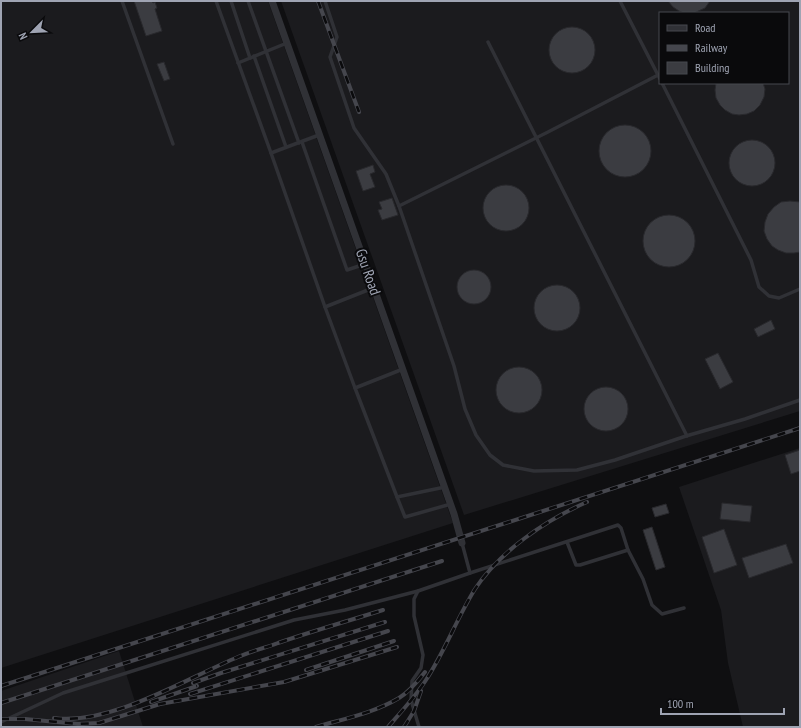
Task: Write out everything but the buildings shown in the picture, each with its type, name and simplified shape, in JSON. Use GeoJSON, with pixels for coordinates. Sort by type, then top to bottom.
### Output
{"type":"FeatureCollection","features":[{"type":"Feature","properties":{"kind":"street","name":"Gsu Road"},"geometry":{"type":"LineString","coordinates":[[272,1],[451,504],[462,543]]}},
{"type":"Feature","properties":{"kind":"lane"},"geometry":{"type":"LineString","coordinates":[[122,1],[173,144]]}},
{"type":"Feature","properties":{"kind":"lane"},"geometry":{"type":"LineString","coordinates":[[216,1],[325,307],[405,517],[451,504]]}},
{"type":"Feature","properties":{"kind":"lane"},"geometry":{"type":"LineString","coordinates":[[230,1],[286,147]]}},
{"type":"Feature","properties":{"kind":"lane"},"geometry":{"type":"LineString","coordinates":[[248,1],[347,270],[366,264]]}},
{"type":"Feature","properties":{"kind":"lane"},"geometry":{"type":"LineString","coordinates":[[325,1],[337,37],[330,57],[354,128],[386,174],[399,206],[454,366],[465,409],[476,436],[490,455],[503,465],[534,471],[577,470],[615,460],[687,436],[745,420],[800,400]]}},
{"type":"Feature","properties":{"kind":"lane"},"geometry":{"type":"LineString","coordinates":[[399,206],[659,74],[620,1]]}},
{"type":"Feature","properties":{"kind":"lane"},"geometry":{"type":"LineString","coordinates":[[488,42],[687,436]]}},
{"type":"Feature","properties":{"kind":"lane"},"geometry":{"type":"LineString","coordinates":[[238,63],[287,43]]}},
{"type":"Feature","properties":{"kind":"lane"},"geometry":{"type":"LineString","coordinates":[[663,84],[752,260],[759,288],[769,296],[779,298],[800,289]]}},
{"type":"Feature","properties":{"kind":"lane"},"geometry":{"type":"LineString","coordinates":[[271,154],[320,135]]}},
{"type":"Feature","properties":{"kind":"lane"},"geometry":{"type":"LineString","coordinates":[[325,307],[374,288]]}},
{"type":"Feature","properties":{"kind":"lane"},"geometry":{"type":"LineString","coordinates":[[355,388],[403,369]]}},
{"type":"Feature","properties":{"kind":"lane"},"geometry":{"type":"LineString","coordinates":[[397,498],[445,487]]}},
{"type":"Feature","properties":{"kind":"lane"},"geometry":{"type":"LineString","coordinates":[[1,722],[63,693],[294,620],[345,610],[418,591],[618,525],[621,528],[628,550],[643,579],[652,605],[662,614],[684,608]]}},
{"type":"Feature","properties":{"kind":"lane"},"geometry":{"type":"LineString","coordinates":[[567,542],[576,565],[628,550]]}},
{"type":"Feature","properties":{"kind":"lane"},"geometry":{"type":"LineString","coordinates":[[462,543],[470,573]]}},
{"type":"Feature","properties":{"kind":"lane"},"geometry":{"type":"LineString","coordinates":[[418,591],[414,599],[414,616],[423,655],[421,668],[412,681],[411,700],[419,727]]}},
{"type":"Feature","properties":{"kind":"shaded area"},"geometry":{"type":"Polygon","coordinates":[[[1,1],[268,1],[453,523],[1,668],[1,1]]]}},
{"type":"Feature","properties":{"kind":"shaded area"},"geometry":{"type":"Polygon","coordinates":[[[281,1],[800,1],[800,411],[464,515],[281,1]]]}},
{"type":"Feature","properties":{"kind":"shaded area"},"geometry":{"type":"Polygon","coordinates":[[[800,448],[800,727],[743,727],[728,663],[721,610],[679,487],[800,448]]]}},
{"type":"Feature","properties":{"kind":"shaded area"},"geometry":{"type":"Polygon","coordinates":[[[119,651],[143,727],[1,727],[1,691],[119,651]]]}},
{"type":"Feature","properties":{"kind":"railway"},"geometry":{"type":"LineString","coordinates":[[318,1],[359,112]]}},
{"type":"Feature","properties":{"kind":"railway"},"geometry":{"type":"LineString","coordinates":[[1,686],[800,428]]}},
{"type":"Feature","properties":{"kind":"railway"},"geometry":{"type":"LineString","coordinates":[[388,727],[413,698],[426,680],[475,589],[485,575],[497,562],[540,527],[571,509],[587,502]]}},
{"type":"Feature","properties":{"kind":"railway"},"geometry":{"type":"LineString","coordinates":[[1,703],[442,561]]}},
{"type":"Feature","properties":{"kind":"railway"},"geometry":{"type":"LineString","coordinates":[[54,718],[76,719],[99,715],[123,708],[172,688],[248,653],[383,610]]}},
{"type":"Feature","properties":{"kind":"railway"},"geometry":{"type":"LineString","coordinates":[[193,683],[385,622]]}},
{"type":"Feature","properties":{"kind":"railway"},"geometry":{"type":"LineString","coordinates":[[190,694],[388,631]]}},
{"type":"Feature","properties":{"kind":"railway"},"geometry":{"type":"LineString","coordinates":[[306,670],[394,641]]}},
{"type":"Feature","properties":{"kind":"railway"},"geometry":{"type":"LineString","coordinates":[[1,719],[25,719],[78,724],[99,723],[160,704],[284,682],[397,647]]}},
{"type":"Feature","properties":{"kind":"railway"},"geometry":{"type":"LineString","coordinates":[[316,727],[379,708],[399,698],[406,693],[425,672]]}},
{"type":"Feature","properties":{"kind":"railway"},"geometry":{"type":"LineString","coordinates":[[151,702],[197,686]]}},
{"type":"Feature","properties":{"kind":"railway"},"geometry":{"type":"LineString","coordinates":[[404,727],[414,711],[421,691]]}}]}
